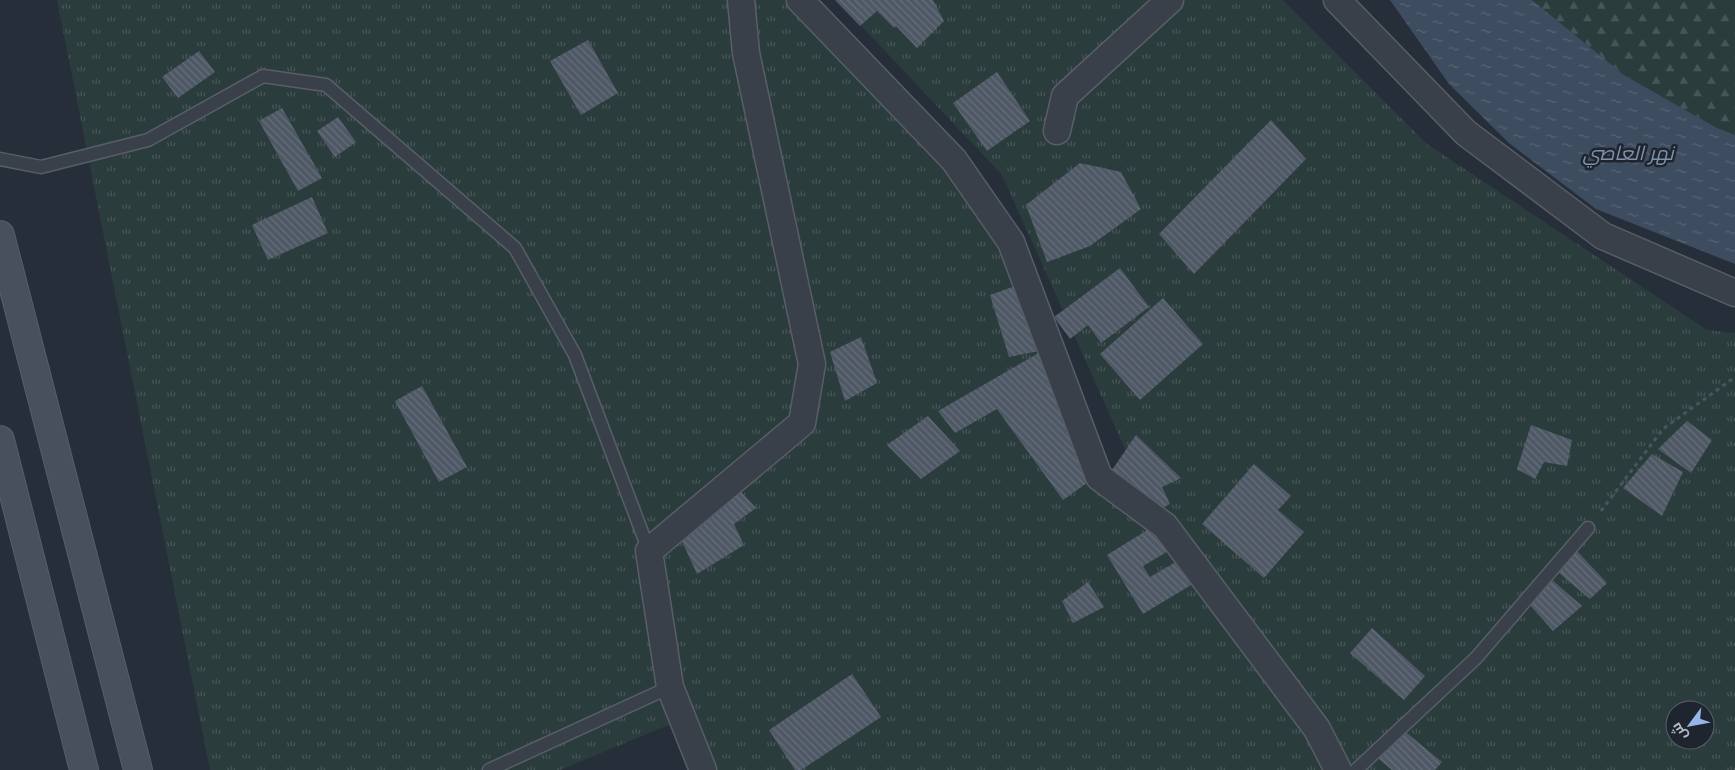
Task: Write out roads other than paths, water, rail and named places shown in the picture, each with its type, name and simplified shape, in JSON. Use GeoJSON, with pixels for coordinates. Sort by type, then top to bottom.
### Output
{"type":"FeatureCollection","features":[{"type":"Feature","properties":{"kind":"main road"},"geometry":{"type":"LineString","coordinates":[[0,235],[138,770]]}},
{"type":"Feature","properties":{"kind":"main road"},"geometry":{"type":"LineString","coordinates":[[0,440],[84,770]]}},
{"type":"Feature","properties":{"kind":"street"},"geometry":{"type":"LineString","coordinates":[[703,770],[670,687],[649,551],[802,423],[812,364],[746,54],[741,0]]}},
{"type":"Feature","properties":{"kind":"street"},"geometry":{"type":"LineString","coordinates":[[800,0],[954,160],[1011,242],[1099,477],[1165,526],[1317,729],[1338,770]]}},
{"type":"Feature","properties":{"kind":"street"},"geometry":{"type":"LineString","coordinates":[[1057,131],[1065,96],[1170,0]]}},
{"type":"Feature","properties":{"kind":"street"},"geometry":{"type":"LineString","coordinates":[[1338,0],[1466,133],[1603,236],[1735,293]]}},
{"type":"Feature","properties":{"kind":"lane"},"geometry":{"type":"LineString","coordinates":[[0,159],[41,167],[148,140],[263,76],[326,85],[515,248],[575,355],[649,551]]}},
{"type":"Feature","properties":{"kind":"lane"},"geometry":{"type":"LineString","coordinates":[[1356,770],[1476,658],[1588,528]]}},
{"type":"Feature","properties":{"kind":"lane"},"geometry":{"type":"LineString","coordinates":[[489,770],[670,687]]}},
{"type":"Feature","properties":{"kind":"water","name":"نهر العاصي"},"geometry":{"type":"Polygon","coordinates":[[[1390,0],[1532,0],[1624,75],[1715,127],[1735,135],[1735,264],[1596,209],[1509,143],[1449,84],[1390,0]]]}}]}
